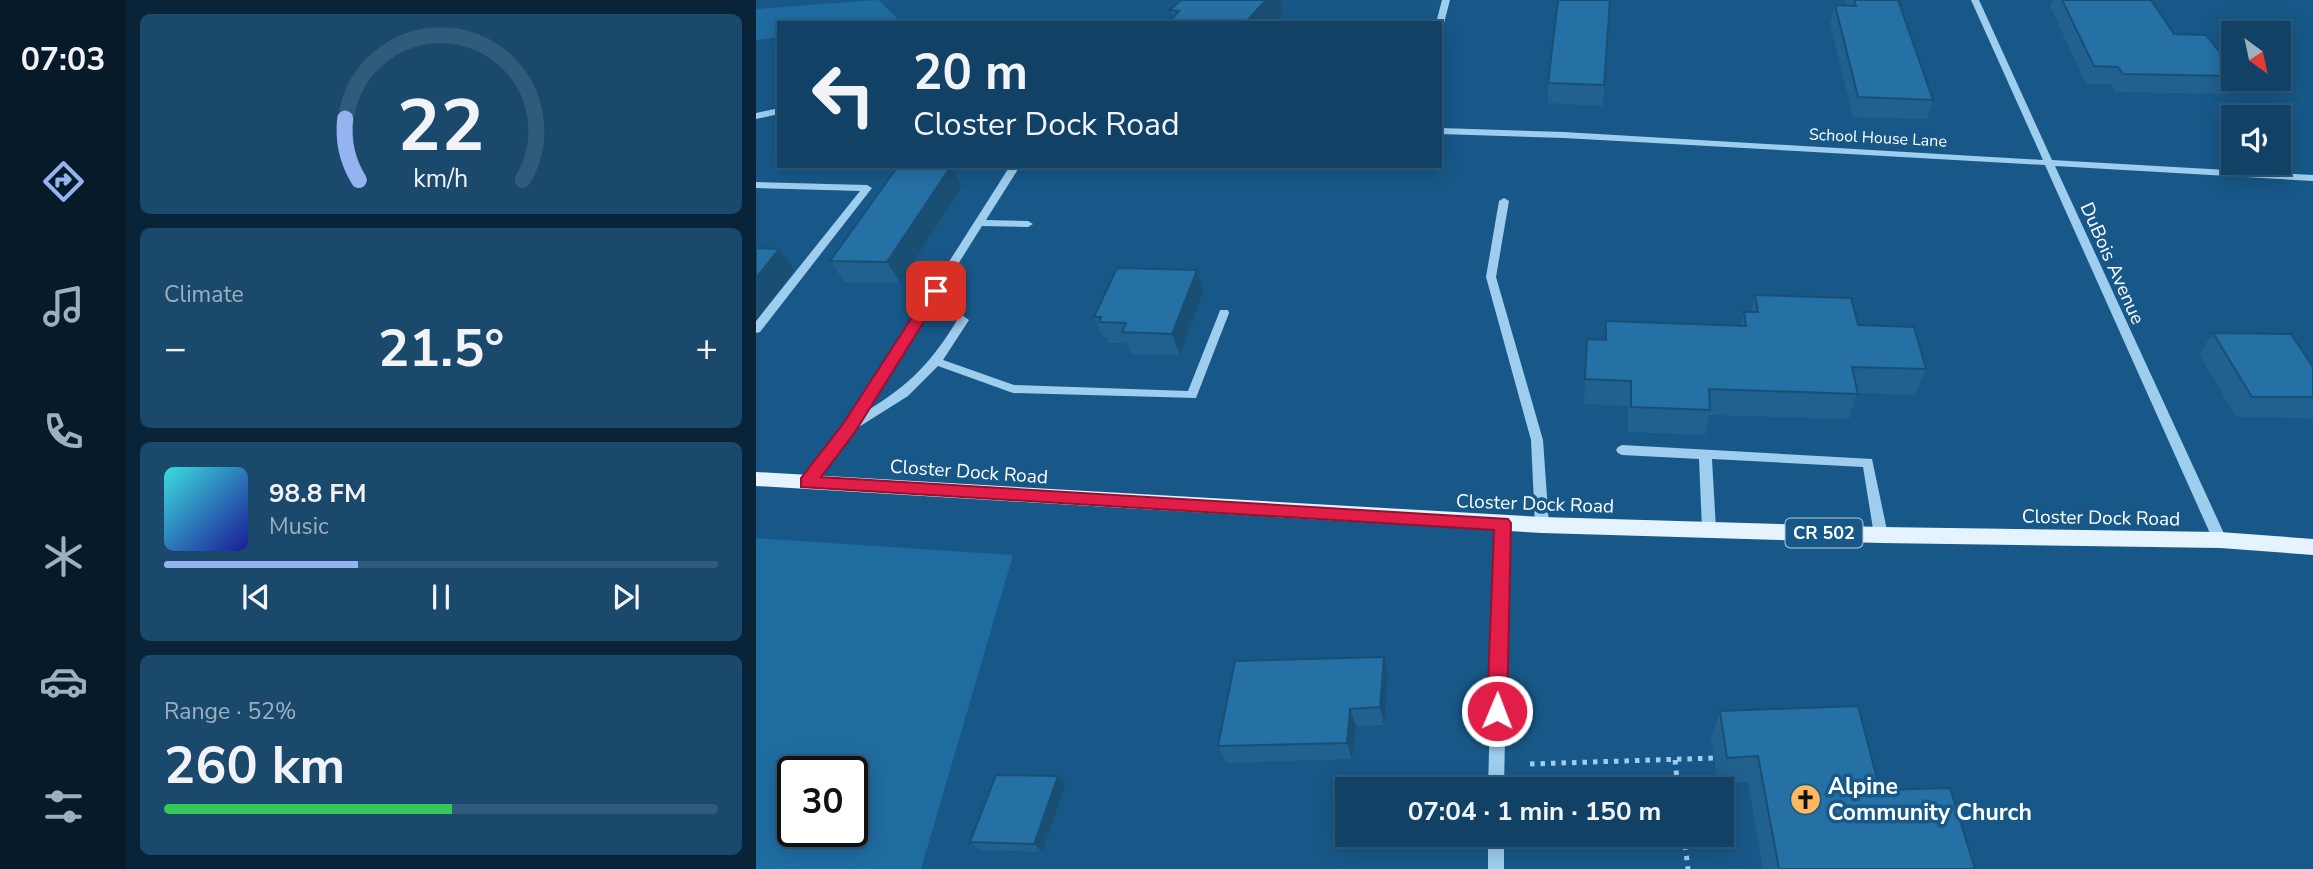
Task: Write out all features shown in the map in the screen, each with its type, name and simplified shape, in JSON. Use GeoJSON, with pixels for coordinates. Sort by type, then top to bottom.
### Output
{"type":"FeatureCollection","features":[{"type":"Feature","properties":{"kind":"main road","name":"Closter Dock Road"},"geometry":{"type":"LineString","coordinates":[[756,479],[1542,525],[1881,535],[2220,540],[2313,547]]}},
{"type":"Feature","properties":{"kind":"street"},"geometry":{"type":"LineString","coordinates":[[1441,21],[1446,0]]}},
{"type":"Feature","properties":{"kind":"street","name":"DuBois Avenue"},"geometry":{"type":"LineString","coordinates":[[1975,0],[2220,540]]}},
{"type":"Feature","properties":{"kind":"street"},"geometry":{"type":"LineString","coordinates":[[756,116],[777,111]]}},
{"type":"Feature","properties":{"kind":"street","name":"School House Lane"},"geometry":{"type":"LineString","coordinates":[[1442,131],[1564,135],[2313,178]]}},
{"type":"Feature","properties":{"kind":"street"},"geometry":{"type":"LineString","coordinates":[[807,482],[849,428],[1013,168]]}},
{"type":"Feature","properties":{"kind":"street"},"geometry":{"type":"LineString","coordinates":[[756,185],[867,188],[756,329]]}},
{"type":"Feature","properties":{"kind":"street"},"geometry":{"type":"LineString","coordinates":[[1504,201],[1491,277],[1537,440],[1542,525]]}},
{"type":"Feature","properties":{"kind":"street"},"geometry":{"type":"LineString","coordinates":[[979,223],[1028,224]]}},
{"type":"Feature","properties":{"kind":"street"},"geometry":{"type":"LineString","coordinates":[[938,362],[1013,389],[1192,395],[1224,313]]}},
{"type":"Feature","properties":{"kind":"street"},"geometry":{"type":"LineString","coordinates":[[849,428],[913,388],[938,362],[963,320]]}},
{"type":"Feature","properties":{"kind":"street"},"geometry":{"type":"LineString","coordinates":[[1622,450],[1868,462],[1881,535]]}},
{"type":"Feature","properties":{"kind":"street"},"geometry":{"type":"LineString","coordinates":[[1705,454],[1709,529]]}},
{"type":"Feature","properties":{"kind":"street"},"geometry":{"type":"LineString","coordinates":[[1496,777],[1502,523]]}},
{"type":"Feature","properties":{"kind":"street"},"geometry":{"type":"LineString","coordinates":[[1496,847],[1496,869]]}},
{"type":"Feature","properties":{"kind":"path"},"geometry":{"type":"LineString","coordinates":[[1496,764],[1714,758]]}},
{"type":"Feature","properties":{"kind":"path"},"geometry":{"type":"LineString","coordinates":[[1675,760],[1677,777]]}},
{"type":"Feature","properties":{"kind":"path"},"geometry":{"type":"LineString","coordinates":[[1685,847],[1688,869]]}},
{"type":"Feature","properties":{"kind":"shaded area"},"geometry":{"type":"Polygon","coordinates":[[[878,0],[898,19],[777,21],[777,37],[756,40],[756,9],[878,0]]]}},
{"type":"Feature","properties":{"kind":"shaded area"},"geometry":{"type":"Polygon","coordinates":[[[756,538],[1013,555],[921,869],[756,869],[756,538]]]}},
{"type":"Feature","properties":{"kind":"building"},"geometry":{"type":"Polygon","coordinates":[[[1181,0],[1266,0],[1247,21],[1170,21],[1179,11],[1170,10],[1181,0]]]}},
{"type":"Feature","properties":{"kind":"building"},"geometry":{"type":"Polygon","coordinates":[[[1558,0],[1610,0],[1604,85],[1548,83],[1558,0]]]}},
{"type":"Feature","properties":{"kind":"building"},"geometry":{"type":"Polygon","coordinates":[[[1854,0],[1898,0],[1933,100],[1858,97],[1835,5],[1856,6],[1854,0]]]}},
{"type":"Feature","properties":{"kind":"building"},"geometry":{"type":"Polygon","coordinates":[[[2062,0],[2151,0],[2174,34],[2206,35],[2221,54],[2221,76],[2123,74],[2118,67],[2094,66],[2062,0]]]}},
{"type":"Feature","properties":{"kind":"building"},"geometry":{"type":"Polygon","coordinates":[[[897,168],[950,168],[887,262],[830,261],[897,168]]]}},
{"type":"Feature","properties":{"kind":"building"},"geometry":{"type":"Polygon","coordinates":[[[756,248],[779,249],[756,278],[756,248]]]}},
{"type":"Feature","properties":{"kind":"building"},"geometry":{"type":"Polygon","coordinates":[[[1117,268],[1197,270],[1172,334],[1122,332],[1126,323],[1099,322],[1101,317],[1094,317],[1117,268]]]}},
{"type":"Feature","properties":{"kind":"building"},"geometry":{"type":"Polygon","coordinates":[[[1755,295],[1851,298],[1858,325],[1914,327],[1926,369],[1852,367],[1858,394],[1709,389],[1710,410],[1631,407],[1631,381],[1585,379],[1587,339],[1606,340],[1606,321],[1746,326],[1744,312],[1758,312],[1755,295]]]}},
{"type":"Feature","properties":{"kind":"building"},"geometry":{"type":"Polygon","coordinates":[[[2213,333],[2291,334],[2313,367],[2313,397],[2252,397],[2213,333]]]}},
{"type":"Feature","properties":{"kind":"building"},"geometry":{"type":"Polygon","coordinates":[[[1384,657],[1380,707],[1350,709],[1347,743],[1218,746],[1235,661],[1384,657]]]}},
{"type":"Feature","properties":{"kind":"building","name":"Alpine Community Church"},"geometry":{"type":"Polygon","coordinates":[[[1858,706],[1880,790],[1950,788],[1975,869],[1779,869],[1758,756],[1727,758],[1720,711],[1858,706]]]}},
{"type":"Feature","properties":{"kind":"building"},"geometry":{"type":"Polygon","coordinates":[[[996,775],[1058,776],[1034,844],[970,842],[996,775]]]}},
{"type":"Feature","properties":{"kind":"place","name":"Alpine Community Church"},"geometry":{"type":"Point","coordinates":[1805,799]}},
{"type":"Feature","properties":{"kind":"route"},"geometry":{"type":"LineString","coordinates":[[936,291],[849,428],[807,482],[1502,523],[1497,711]]}}]}
